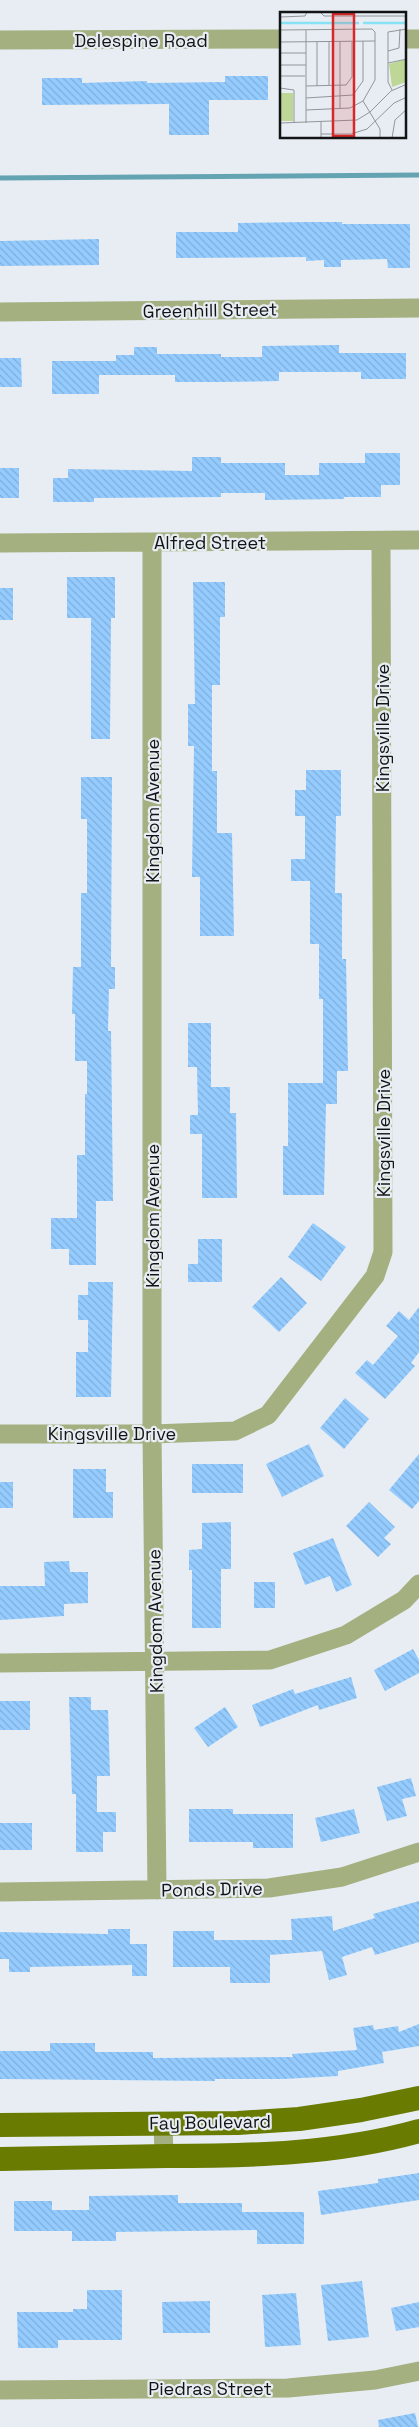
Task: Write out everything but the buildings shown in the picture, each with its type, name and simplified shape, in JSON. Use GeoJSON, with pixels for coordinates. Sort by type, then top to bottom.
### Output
{"type":"FeatureCollection","features":[{"type":"Feature","properties":{"kind":"main road","name":"Fay Boulevard"},"geometry":{"type":"LineString","coordinates":[[0,2125],[238,2123],[299,2119],[361,2110],[419,2098]]}},
{"type":"Feature","properties":{"kind":"main road","name":"Fay Boulevard"},"geometry":{"type":"LineString","coordinates":[[0,2159],[242,2156],[306,2151],[396,2137],[419,2131]]}},
{"type":"Feature","properties":{"kind":"street","name":"Delespine Road"},"geometry":{"type":"LineString","coordinates":[[0,40],[280,39]]}},
{"type":"Feature","properties":{"kind":"street"},"geometry":{"type":"LineString","coordinates":[[406,39],[419,39]]}},
{"type":"Feature","properties":{"kind":"street","name":"Greenhill Street"},"geometry":{"type":"LineString","coordinates":[[0,312],[419,308]]}},
{"type":"Feature","properties":{"kind":"street","name":"Alfred Street"},"geometry":{"type":"LineString","coordinates":[[0,543],[419,540]]}},
{"type":"Feature","properties":{"kind":"street","name":"Kingsville Drive"},"geometry":{"type":"LineString","coordinates":[[0,1434],[152,1434],[235,1431],[268,1415],[375,1276],[383,1252],[381,541]]}},
{"type":"Feature","properties":{"kind":"street","name":"Kingdom Avenue"},"geometry":{"type":"LineString","coordinates":[[152,542],[152,1434],[157,1890]]}},
{"type":"Feature","properties":{"kind":"street"},"geometry":{"type":"LineString","coordinates":[[0,1664],[270,1660],[346,1635],[404,1600],[419,1584]]}},
{"type":"Feature","properties":{"kind":"street","name":"Ponds Drive"},"geometry":{"type":"LineString","coordinates":[[0,1892],[269,1888],[342,1877],[419,1852]]}},
{"type":"Feature","properties":{"kind":"street"},"geometry":{"type":"LineString","coordinates":[[162,2123],[164,2156]]}},
{"type":"Feature","properties":{"kind":"street","name":"Piedras Street"},"geometry":{"type":"LineString","coordinates":[[0,2390],[288,2388],[375,2380],[419,2371]]}},
{"type":"Feature","properties":{"kind":"waterway"},"geometry":{"type":"LineString","coordinates":[[0,178],[419,175]]}}]}
